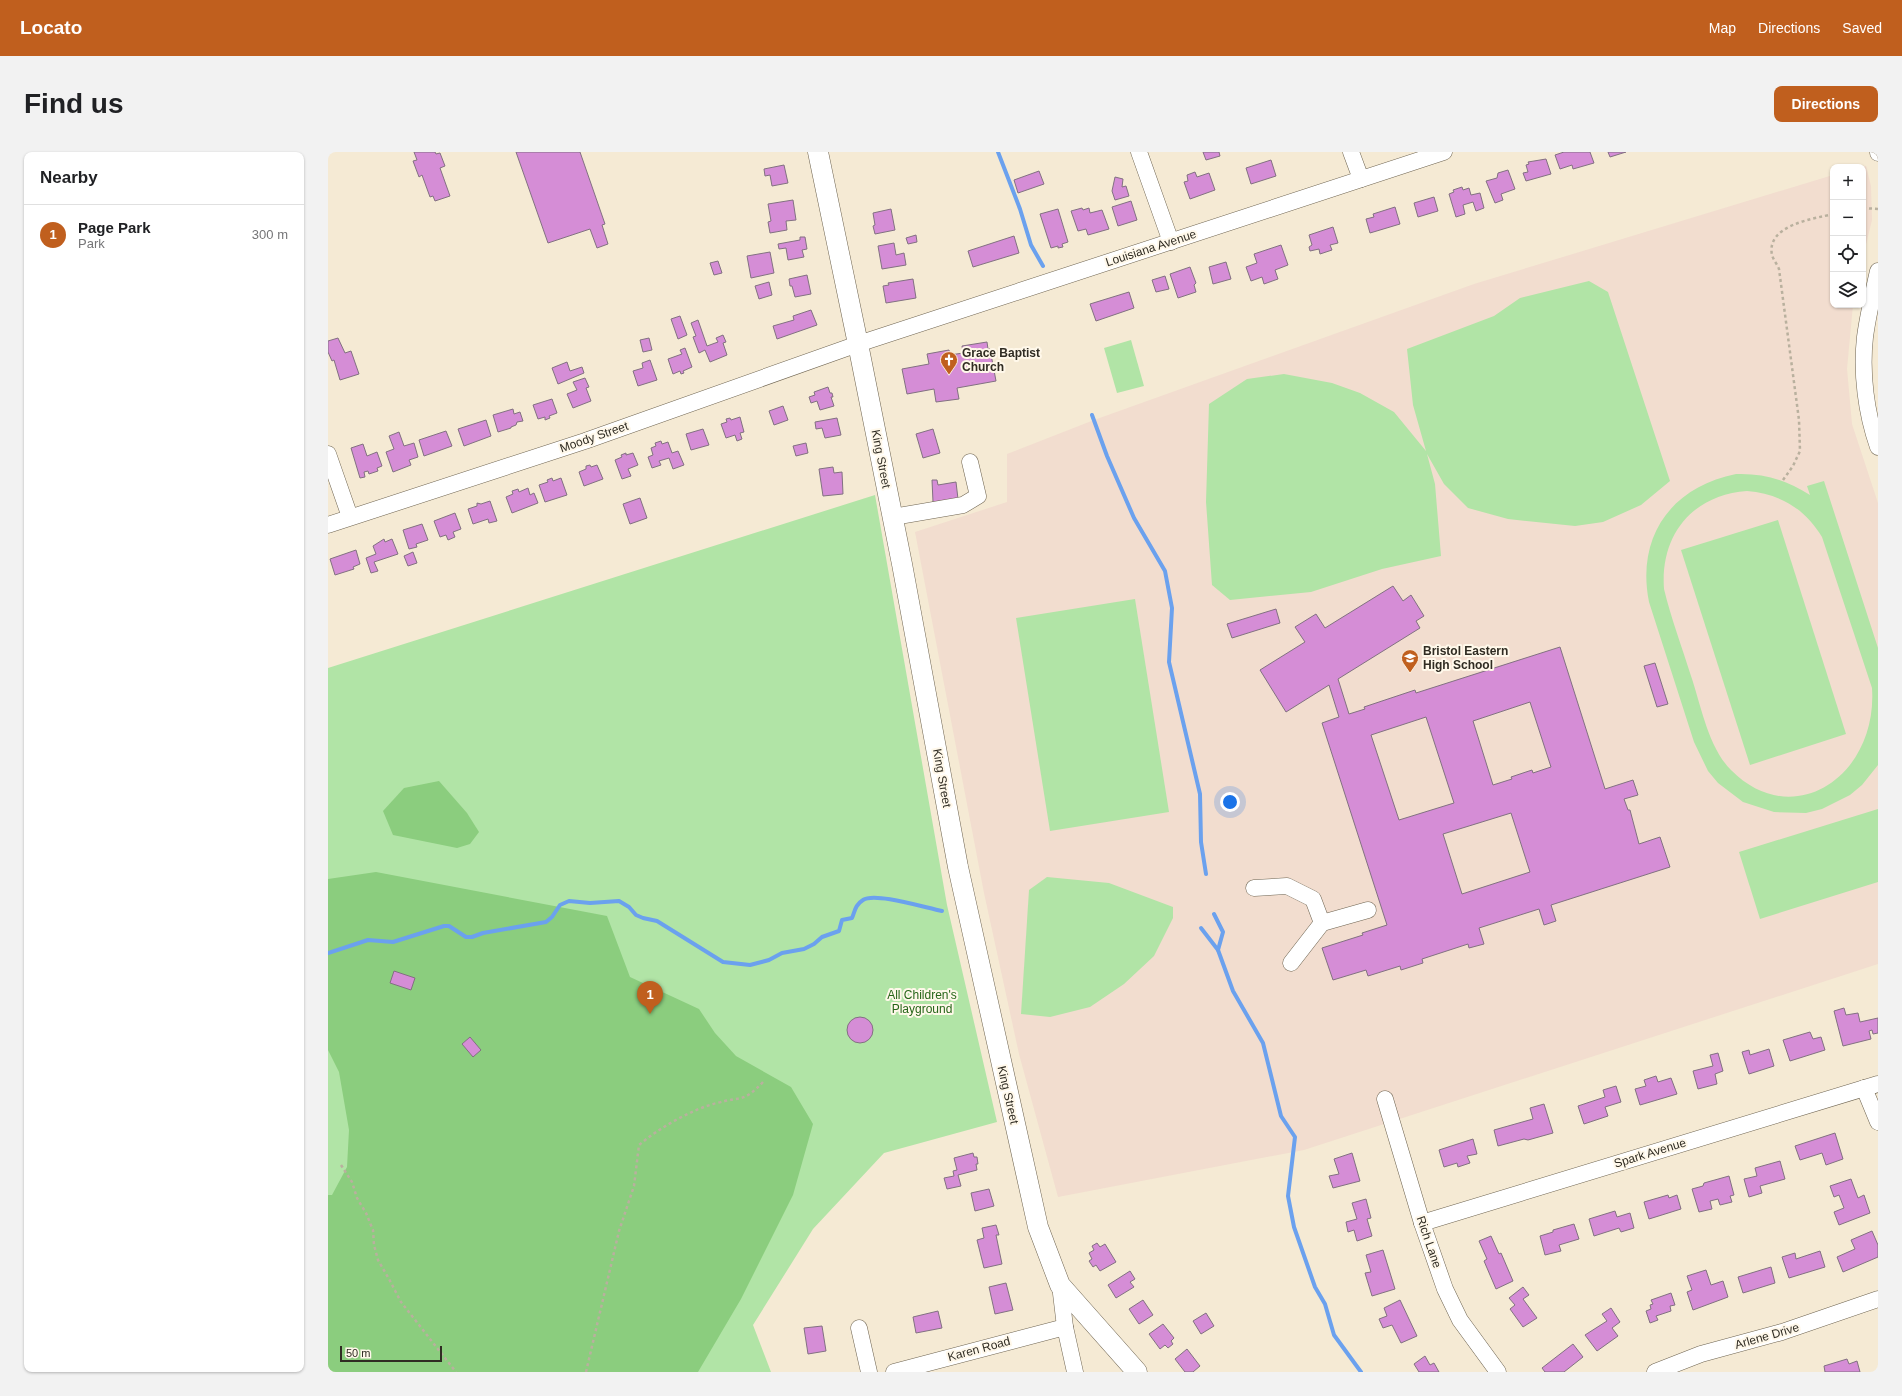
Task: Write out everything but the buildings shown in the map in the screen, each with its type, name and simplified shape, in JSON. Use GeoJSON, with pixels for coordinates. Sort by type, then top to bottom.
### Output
{"type":"FeatureCollection","features":[{"type":"Feature","properties":{"kind":"main road","name":"King Street"},"geometry":{"type":"LineString","coordinates":[[818,152],[893,517],[957,860],[983,984],[1038,1227],[1060,1285],[1137,1372]]}},
{"type":"Feature","properties":{"kind":"street"},"geometry":{"type":"LineString","coordinates":[[1139,152],[1170,242]]}},
{"type":"Feature","properties":{"kind":"street"},"geometry":{"type":"LineString","coordinates":[[1351,152],[1361,179]]}},
{"type":"Feature","properties":{"kind":"street","name":"Louisiana Avenue"},"geometry":{"type":"LineString","coordinates":[[858,344],[1444,152]]}},
{"type":"Feature","properties":{"kind":"street"},"geometry":{"type":"LineString","coordinates":[[1878,271],[1868,318],[1864,360],[1868,405],[1878,447]]}},
{"type":"Feature","properties":{"kind":"street","name":"Moody Street"},"geometry":{"type":"LineString","coordinates":[[328,525],[585,441],[858,344]]}},
{"type":"Feature","properties":{"kind":"street"},"geometry":{"type":"LineString","coordinates":[[328,454],[350,518]]}},
{"type":"Feature","properties":{"kind":"street"},"geometry":{"type":"LineString","coordinates":[[893,517],[963,505],[978,496],[970,462]]}},
{"type":"Feature","properties":{"kind":"street"},"geometry":{"type":"LineString","coordinates":[[1254,888],[1287,886],[1313,899],[1322,923]]}},
{"type":"Feature","properties":{"kind":"street"},"geometry":{"type":"LineString","coordinates":[[1291,963],[1322,923],[1368,910]]}},
{"type":"Feature","properties":{"kind":"street"},"geometry":{"type":"LineString","coordinates":[[1871,1086],[1878,1122]]}},
{"type":"Feature","properties":{"kind":"street","name":"Spark Avenue"},"geometry":{"type":"LineString","coordinates":[[1422,1223],[1871,1086]]}},
{"type":"Feature","properties":{"kind":"street","name":"Rich Lane"},"geometry":{"type":"LineString","coordinates":[[1385,1099],[1422,1223],[1445,1288],[1460,1320],[1498,1372]]}},
{"type":"Feature","properties":{"kind":"street"},"geometry":{"type":"LineString","coordinates":[[1060,1285],[1065,1327],[1075,1372]]}},
{"type":"Feature","properties":{"kind":"street","name":"Arlene Drive"},"geometry":{"type":"LineString","coordinates":[[1655,1372],[1701,1354],[1782,1332],[1878,1299]]}},
{"type":"Feature","properties":{"kind":"street","name":"Karen Road"},"geometry":{"type":"LineString","coordinates":[[894,1372],[1065,1327]]}},
{"type":"Feature","properties":{"kind":"street"},"geometry":{"type":"LineString","coordinates":[[859,1328],[869,1372]]}},
{"type":"Feature","properties":{"kind":"path"},"geometry":{"type":"LineString","coordinates":[[1866,208],[1878,209]]}},
{"type":"Feature","properties":{"kind":"path"},"geometry":{"type":"LineString","coordinates":[[1783,480],[1793,466],[1800,451],[1799,420],[1779,269],[1772,254],[1773,240],[1782,230],[1811,219],[1830,215]]}},
{"type":"Feature","properties":{"kind":"path"},"geometry":{"type":"LineString","coordinates":[[586,1372],[619,1230],[634,1186],[639,1145],[663,1128],[692,1113],[717,1103],[743,1099],[763,1082]]}},
{"type":"Feature","properties":{"kind":"path"},"geometry":{"type":"LineString","coordinates":[[341,1165],[352,1182],[366,1213],[373,1230],[374,1245],[378,1260],[388,1279],[401,1302],[456,1372]]}},
{"type":"Feature","properties":{"kind":"shaded area"},"geometry":{"type":"Polygon","coordinates":[[[1866,166],[1871,186],[1872,220],[1866,245],[1866,166]]]}},
{"type":"Feature","properties":{"kind":"shaded area","name":"Bristol Eastern High School"},"geometry":{"type":"Polygon","coordinates":[[[1830,176],[1830,308],[1853,308],[1847,369],[1852,424],[1878,503],[1878,964],[1304,1150],[1058,1197],[1019,1054],[984,893],[915,532],[1007,502],[1007,454],[1094,420],[1474,284],[1830,176]]]}},
{"type":"Feature","properties":{"kind":"green space"},"geometry":{"type":"Polygon","coordinates":[[[1589,281],[1608,292],[1670,481],[1641,505],[1603,522],[1575,526],[1508,519],[1468,508],[1444,484],[1427,454],[1435,484],[1441,556],[1382,569],[1311,592],[1230,600],[1212,585],[1206,502],[1209,404],[1247,379],[1284,374],[1332,383],[1360,393],[1394,412],[1426,451],[1413,405],[1407,349],[1494,316],[1520,298],[1589,281]]]}},
{"type":"Feature","properties":{"kind":"green space"},"geometry":{"type":"Polygon","coordinates":[[[1131,340],[1144,386],[1117,393],[1104,348],[1131,340]]]}},
{"type":"Feature","properties":{"kind":"green space"},"geometry":{"type":"Polygon","coordinates":[[[1736,474],[1765,476],[1792,485],[1810,495],[1807,486],[1824,481],[1878,648],[1878,765],[1862,785],[1850,795],[1822,809],[1806,813],[1774,812],[1743,802],[1718,783],[1708,771],[1694,742],[1649,602],[1646,578],[1648,556],[1654,536],[1663,518],[1676,503],[1693,490],[1713,481],[1736,474]],[[1747,491],[1728,494],[1711,500],[1696,509],[1684,521],[1674,535],[1668,551],[1664,569],[1664,589],[1706,725],[1716,750],[1723,761],[1731,770],[1755,788],[1780,796],[1804,795],[1827,786],[1846,769],[1861,747],[1870,719],[1872,688],[1822,537],[1808,518],[1800,511],[1781,499],[1747,491]]]}},
{"type":"Feature","properties":{"kind":"green space","name":"All Children's Playground"},"geometry":{"type":"Polygon","coordinates":[[[875,495],[947,905],[997,1122],[884,1153],[813,1229],[753,1325],[771,1372],[328,1372],[328,668],[875,495]]]}},
{"type":"Feature","properties":{"kind":"green space"},"geometry":{"type":"Polygon","coordinates":[[[1778,520],[1846,734],[1750,765],[1681,550],[1778,520]]]}},
{"type":"Feature","properties":{"kind":"green space"},"geometry":{"type":"Polygon","coordinates":[[[1135,599],[1169,812],[1050,831],[1016,618],[1135,599]]]}},
{"type":"Feature","properties":{"kind":"green space"},"geometry":{"type":"Polygon","coordinates":[[[439,781],[467,813],[479,832],[470,844],[457,848],[393,835],[383,811],[404,788],[439,781]]]}},
{"type":"Feature","properties":{"kind":"green space"},"geometry":{"type":"Polygon","coordinates":[[[1878,809],[1878,882],[1760,919],[1739,852],[1878,809]]]}},
{"type":"Feature","properties":{"kind":"green space"},"geometry":{"type":"Polygon","coordinates":[[[376,872],[607,916],[630,977],[699,1009],[715,1033],[736,1056],[791,1087],[813,1124],[793,1195],[741,1299],[698,1372],[328,1372],[328,1195],[332,1195],[347,1167],[349,1130],[339,1072],[328,1050],[328,879],[376,872]]]}},
{"type":"Feature","properties":{"kind":"green space"},"geometry":{"type":"Polygon","coordinates":[[[1047,877],[1109,883],[1173,907],[1173,918],[1154,956],[1124,984],[1090,1007],[1050,1017],[1021,1014],[1029,890],[1047,877]]]}},
{"type":"Feature","properties":{"kind":"waterway"},"geometry":{"type":"LineString","coordinates":[[998,152],[1020,209],[1031,245],[1043,266]]}},
{"type":"Feature","properties":{"kind":"waterway"},"geometry":{"type":"LineString","coordinates":[[1092,415],[1107,456],[1134,518],[1165,571],[1172,608],[1169,662],[1200,794],[1201,842],[1206,874]]}},
{"type":"Feature","properties":{"kind":"waterway"},"geometry":{"type":"LineString","coordinates":[[328,953],[368,940],[393,942],[444,926],[449,926],[466,937],[472,937],[483,933],[546,922],[552,917],[560,905],[569,901],[590,903],[619,901],[629,907],[636,915],[657,921],[723,962],[750,965],[769,960],[782,953],[804,949],[814,944],[822,937],[839,931],[842,920],[852,918],[858,904],[869,898],[901,901],[942,911]]}},
{"type":"Feature","properties":{"kind":"waterway"},"geometry":{"type":"LineString","coordinates":[[1214,914],[1223,932],[1218,950],[1233,991],[1263,1043],[1281,1116],[1295,1137],[1288,1196],[1294,1227],[1315,1287],[1325,1304],[1334,1335],[1361,1372]]}},
{"type":"Feature","properties":{"kind":"waterway"},"geometry":{"type":"LineString","coordinates":[[1201,928],[1218,950]]}},
{"type":"Feature","properties":{"kind":"place","name":"Grace Baptist Church"},"geometry":{"type":"Point","coordinates":[949,375]}},
{"type":"Feature","properties":{"kind":"place","name":"Bristol Eastern High School"},"geometry":{"type":"Point","coordinates":[1410,673]}},
{"type":"Feature","properties":{"kind":"place","name":"Page Park"},"geometry":{"type":"Point","coordinates":[650,1014]}}]}
